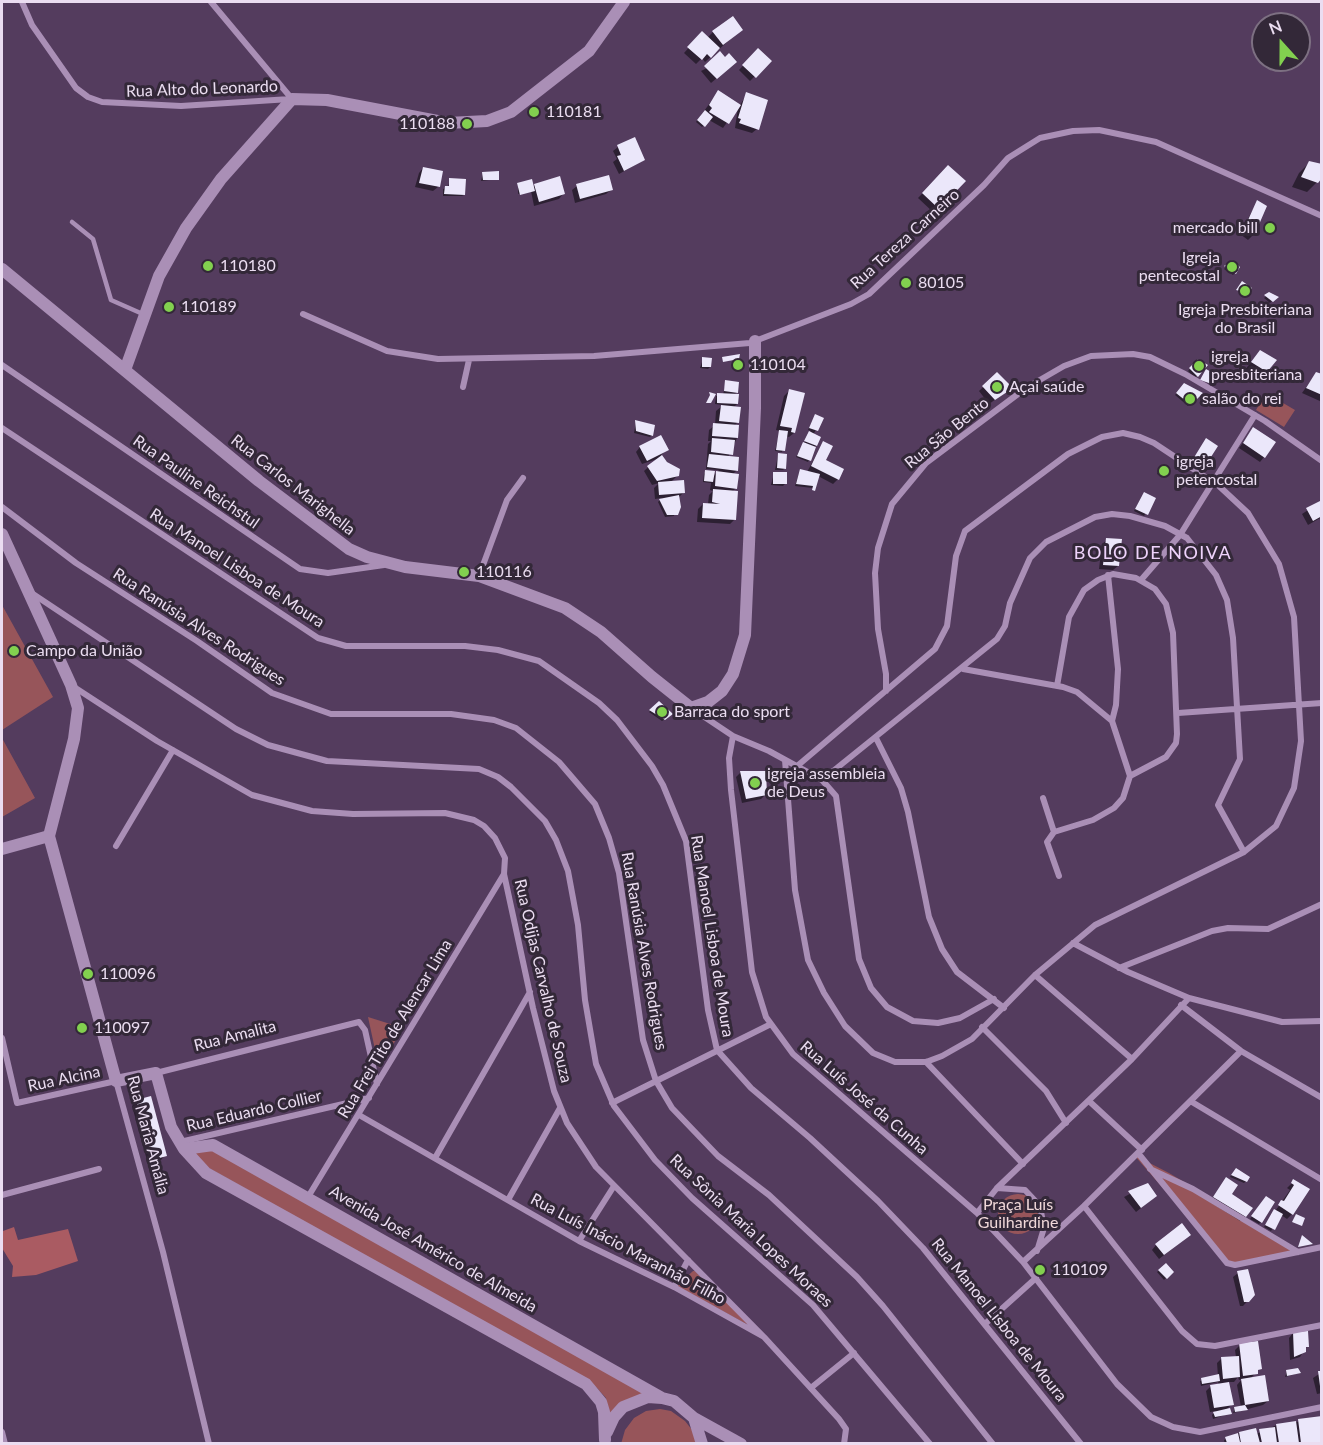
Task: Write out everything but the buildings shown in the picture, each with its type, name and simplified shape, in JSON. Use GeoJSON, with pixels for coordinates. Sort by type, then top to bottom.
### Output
{"type":"FeatureCollection","features":[{"type":"Feature","properties":{"kind":"street","name":"Rua Alto do Leonardo"},"geometry":{"type":"LineString","coordinates":[[22,2],[32,25],[76,88],[88,97],[102,102],[181,105],[292,99]]}},
{"type":"Feature","properties":{"kind":"street"},"geometry":{"type":"LineString","coordinates":[[211,2],[292,99],[344,103],[448,123],[487,121],[511,112],[589,51],[624,2]]}},
{"type":"Feature","properties":{"kind":"street"},"geometry":{"type":"LineString","coordinates":[[125,370],[165,264],[201,206],[221,179],[292,99]]}},
{"type":"Feature","properties":{"kind":"street","name":"Rua Tereza Carneiro"},"geometry":{"type":"LineString","coordinates":[[303,314],[387,351],[411,357],[469,360],[594,356],[756,341],[851,304],[869,294],[984,185],[1008,158],[1027,144],[1050,136],[1099,130],[1155,142],[1322,216]]}},
{"type":"Feature","properties":{"kind":"street","name":"Rua Carlos Marighella"},"geometry":{"type":"LineString","coordinates":[[2,269],[323,532],[357,554],[390,563],[479,576],[556,604],[583,619],[692,708],[733,736],[822,780]]}},
{"type":"Feature","properties":{"kind":"street"},"geometry":{"type":"LineString","coordinates":[[692,708],[708,702],[722,692],[733,674],[745,635],[756,341]]}},
{"type":"Feature","properties":{"kind":"street","name":"Rua São Bento"},"geometry":{"type":"LineString","coordinates":[[886,691],[886,667],[878,629],[875,573],[878,548],[888,513],[900,491],[916,472],[994,411],[1026,388],[1076,361],[1091,356],[1133,354],[1166,364],[1254,415],[1322,461]]}},
{"type":"Feature","properties":{"kind":"street"},"geometry":{"type":"LineString","coordinates":[[464,387],[469,360]]}},
{"type":"Feature","properties":{"kind":"street","name":"Rua Pauline Reichstul"},"geometry":{"type":"LineString","coordinates":[[2,365],[300,569],[328,573],[390,563]]}},
{"type":"Feature","properties":{"kind":"street"},"geometry":{"type":"LineString","coordinates":[[1141,580],[1180,535],[1211,481],[1254,415]]}},
{"type":"Feature","properties":{"kind":"street","name":"Rua Manoel Lisboa de Moura"},"geometry":{"type":"LineString","coordinates":[[2,428],[318,638],[346,646],[465,646],[498,650],[539,661],[599,703],[617,720],[652,766],[663,785],[686,841],[708,1011],[717,1050],[751,1088],[810,1138],[878,1201],[923,1248],[1081,1443]]}},
{"type":"Feature","properties":{"kind":"street"},"geometry":{"type":"LineString","coordinates":[[784,760],[795,890],[808,960],[824,993],[845,1026],[873,1053],[895,1062],[926,1062],[960,1047],[1004,1008],[1035,975],[1106,919],[1164,894],[1244,852],[1276,826],[1294,788],[1300,741],[1294,617],[1279,564],[1248,513],[1211,481],[1154,443],[1123,433],[1102,437],[1068,454],[965,531],[956,556],[951,605],[942,637],[926,658],[796,767]]}},
{"type":"Feature","properties":{"kind":"street"},"geometry":{"type":"LineString","coordinates":[[479,576],[507,500],[523,478]]}},
{"type":"Feature","properties":{"kind":"street","name":"Rua Ranúsia Alves Rodrigues"},"geometry":{"type":"LineString","coordinates":[[2,507],[75,563],[188,635],[272,693],[330,714],[451,714],[483,717],[516,728],[540,745],[586,791],[599,812],[609,838],[621,884],[643,1040],[656,1081],[672,1108],[711,1149],[769,1195],[857,1277],[993,1443]]}},
{"type":"Feature","properties":{"kind":"street"},"geometry":{"type":"LineString","coordinates":[[994,999],[960,1018],[926,1023],[899,1015],[876,996],[862,972],[859,959],[836,796],[822,780],[963,669],[997,639],[1005,626],[1010,603],[1030,558],[1046,542],[1083,522],[1112,514],[1166,526],[1180,535],[1206,560],[1216,575],[1227,600],[1233,638],[1239,710],[1239,759],[1218,805],[1244,852]]}},
{"type":"Feature","properties":{"kind":"street"},"geometry":{"type":"LineString","coordinates":[[2,534],[71,685],[78,708],[77,727],[49,836],[2,849]]}},
{"type":"Feature","properties":{"kind":"street"},"geometry":{"type":"LineString","coordinates":[[1108,575],[1118,669],[1116,705],[1112,721]]}},
{"type":"Feature","properties":{"kind":"street"},"geometry":{"type":"LineString","coordinates":[[1057,686],[1067,625],[1074,604],[1084,590],[1108,575],[1122,575],[1141,580],[1161,596],[1169,612],[1174,640],[1177,734],[1171,751],[1158,763],[1131,776]]}},
{"type":"Feature","properties":{"kind":"street","name":"Rua Sônia Maria Lopes Moraes"},"geometry":{"type":"LineString","coordinates":[[27,590],[236,729],[268,745],[327,761],[479,769],[498,777],[511,787],[545,821],[556,840],[568,871],[578,925],[585,1000],[596,1064],[612,1103],[655,1160],[692,1198],[813,1305],[930,1443]]}},
{"type":"Feature","properties":{"kind":"street"},"geometry":{"type":"LineString","coordinates":[[963,669],[1057,686],[1077,692],[1112,721],[1131,776],[1123,798],[1114,808],[1093,820],[1054,832],[1047,842],[1059,876]]}},
{"type":"Feature","properties":{"kind":"street","name":"Rua Odijas Carvalho de Souza"},"geometry":{"type":"LineString","coordinates":[[71,685],[173,750],[252,795],[299,809],[353,814],[445,813],[474,820],[490,832],[505,858],[504,874],[530,992],[560,1108],[586,1154],[614,1186],[752,1322],[764,1337]]}},
{"type":"Feature","properties":{"kind":"street"},"geometry":{"type":"LineString","coordinates":[[1178,713],[1322,703]]}},
{"type":"Feature","properties":{"kind":"street","name":"Rua Luís José da Cunha"},"geometry":{"type":"LineString","coordinates":[[733,736],[729,758],[731,790],[752,972],[771,1024],[793,1054],[813,1074],[977,1213],[1023,1262],[1117,1384],[1144,1411],[1158,1421],[1200,1432],[1322,1407]]}},
{"type":"Feature","properties":{"kind":"street"},"geometry":{"type":"LineString","coordinates":[[876,738],[896,776],[908,812],[920,879],[934,934],[957,972],[1004,1008]]}},
{"type":"Feature","properties":{"kind":"street"},"geometry":{"type":"LineString","coordinates":[[117,846],[173,750]]}},
{"type":"Feature","properties":{"kind":"street"},"geometry":{"type":"LineString","coordinates":[[1043,798],[1054,832]]}},
{"type":"Feature","properties":{"kind":"street","name":"Rua Maria Amália"},"geometry":{"type":"LineString","coordinates":[[49,836],[163,1252],[209,1443]]}},
{"type":"Feature","properties":{"kind":"street","name":"Rua Frei Tito de Alencar Lima"},"geometry":{"type":"LineString","coordinates":[[308,1197],[504,874]]}},
{"type":"Feature","properties":{"kind":"street"},"geometry":{"type":"LineString","coordinates":[[1119,968],[1212,931],[1228,928],[1268,929],[1322,904]]}},
{"type":"Feature","properties":{"kind":"street"},"geometry":{"type":"LineString","coordinates":[[1073,943],[1119,968],[1189,998],[1282,1022],[1322,1021]]}},
{"type":"Feature","properties":{"kind":"street"},"geometry":{"type":"LineString","coordinates":[[1035,975],[1132,1059]]}},
{"type":"Feature","properties":{"kind":"street"},"geometry":{"type":"LineString","coordinates":[[435,1158],[530,992]]}},
{"type":"Feature","properties":{"kind":"street"},"geometry":{"type":"LineString","coordinates":[[977,1213],[997,1188],[1132,1059],[1189,998]]}},
{"type":"Feature","properties":{"kind":"street"},"geometry":{"type":"LineString","coordinates":[[1181,1005],[1241,1051],[1322,1098]]}},
{"type":"Feature","properties":{"kind":"street","name":"Rua Amalita"},"geometry":{"type":"LineString","coordinates":[[116,1081],[361,1022],[365,1030],[377,1084]]}},
{"type":"Feature","properties":{"kind":"street"},"geometry":{"type":"LineString","coordinates":[[612,1103],[771,1024]]}},
{"type":"Feature","properties":{"kind":"street"},"geometry":{"type":"LineString","coordinates":[[982,1027],[1046,1091],[1066,1123]]}},
{"type":"Feature","properties":{"kind":"street","name":"Rua Alcina"},"geometry":{"type":"LineString","coordinates":[[2,1038],[16,1103],[116,1081]]}},
{"type":"Feature","properties":{"kind":"street"},"geometry":{"type":"LineString","coordinates":[[1023,1262],[1192,1102],[1241,1051]]}},
{"type":"Feature","properties":{"kind":"street"},"geometry":{"type":"LineString","coordinates":[[926,1062],[1023,1164]]}},
{"type":"Feature","properties":{"kind":"street"},"geometry":{"type":"LineString","coordinates":[[156,1073],[166,1118],[182,1146],[200,1168],[585,1384],[601,1402],[604,1412],[605,1442]]}},
{"type":"Feature","properties":{"kind":"street","name":"Rua Eduardo Collier"},"geometry":{"type":"LineString","coordinates":[[182,1146],[369,1098]]}},
{"type":"Feature","properties":{"kind":"street"},"geometry":{"type":"LineString","coordinates":[[1089,1101],[1140,1151],[1149,1169],[1227,1263],[1235,1265],[1322,1247]]}},
{"type":"Feature","properties":{"kind":"street"},"geometry":{"type":"LineString","coordinates":[[1192,1102],[1322,1180]]}},
{"type":"Feature","properties":{"kind":"street"},"geometry":{"type":"LineString","coordinates":[[508,1200],[560,1108]]}},
{"type":"Feature","properties":{"kind":"street","name":"Rua Luís Inácio Maranhão Filho"},"geometry":{"type":"LineString","coordinates":[[359,1115],[579,1241],[674,1287],[764,1337],[812,1387],[846,1429],[843,1443]]}},
{"type":"Feature","properties":{"kind":"street","name":"Avenida José Américo de Almeida"},"geometry":{"type":"LineString","coordinates":[[182,1146],[213,1145],[662,1398],[674,1401],[694,1418]]}},
{"type":"Feature","properties":{"kind":"street"},"geometry":{"type":"LineString","coordinates":[[2,1195],[99,1169]]}},
{"type":"Feature","properties":{"kind":"street"},"geometry":{"type":"LineString","coordinates":[[1149,1169],[1193,1189],[1298,1252]]}},
{"type":"Feature","properties":{"kind":"street"},"geometry":{"type":"LineString","coordinates":[[579,1241],[614,1186]]}},
{"type":"Feature","properties":{"kind":"street"},"geometry":{"type":"LineString","coordinates":[[997,1188],[1025,1191],[1040,1206],[1044,1228],[1037,1251]]}},
{"type":"Feature","properties":{"kind":"street"},"geometry":{"type":"LineString","coordinates":[[1084,1206],[1182,1331],[1197,1344],[1215,1346],[1322,1325]]}},
{"type":"Feature","properties":{"kind":"street"},"geometry":{"type":"LineString","coordinates":[[674,1287],[688,1260]]}},
{"type":"Feature","properties":{"kind":"street"},"geometry":{"type":"LineString","coordinates":[[986,1323],[1036,1278]]}},
{"type":"Feature","properties":{"kind":"street"},"geometry":{"type":"LineString","coordinates":[[812,1387],[854,1353]]}},
{"type":"Feature","properties":{"kind":"street"},"geometry":{"type":"LineString","coordinates":[[605,1442],[611,1423],[623,1407],[648,1397],[662,1398]]}},
{"type":"Feature","properties":{"kind":"street"},"geometry":{"type":"LineString","coordinates":[[694,1418],[702,1443]]}},
{"type":"Feature","properties":{"kind":"street"},"geometry":{"type":"LineString","coordinates":[[694,1418],[741,1443]]}},
{"type":"Feature","properties":{"kind":"street"},"geometry":{"type":"LineString","coordinates":[[2,1432],[5,1443]]}},
{"type":"Feature","properties":{"kind":"lane"},"geometry":{"type":"LineString","coordinates":[[72,222],[93,239],[111,300],[145,315]]}},
{"type":"Feature","properties":{"kind":"green space"},"geometry":{"type":"Polygon","coordinates":[[[1266,393],[1295,410],[1284,427],[1256,410],[1266,393]]]}},
{"type":"Feature","properties":{"kind":"green space","name":"Campo da União"},"geometry":{"type":"Polygon","coordinates":[[[2,605],[53,697],[2,730],[2,605]]]}},
{"type":"Feature","properties":{"kind":"green space"},"geometry":{"type":"Polygon","coordinates":[[[2,738],[35,798],[2,817],[2,738]]]}},
{"type":"Feature","properties":{"kind":"green space"},"geometry":{"type":"Polygon","coordinates":[[[368,1017],[403,1028],[379,1068],[368,1017]]]}},
{"type":"Feature","properties":{"kind":"green space"},"geometry":{"type":"Polygon","coordinates":[[[206,1146],[644,1393],[608,1417],[606,1398],[597,1388],[200,1163],[195,1153],[206,1146]]]}},
{"type":"Feature","properties":{"kind":"green space"},"geometry":{"type":"Polygon","coordinates":[[[1134,1155],[1169,1173],[1298,1250],[1231,1266],[1134,1155]]]}},
{"type":"Feature","properties":{"kind":"green space","name":"Praça Luís Guilhardine"},"geometry":{"type":"Polygon","coordinates":[[[1018,1194],[1032,1200],[1038,1214],[1032,1228],[1018,1234],[1004,1228],[998,1214],[1004,1200],[1018,1194]]]}},
{"type":"Feature","properties":{"kind":"green space"},"geometry":{"type":"Polygon","coordinates":[[[695,1271],[750,1326],[677,1286],[695,1271]]]}},
{"type":"Feature","properties":{"kind":"green space"},"geometry":{"type":"Polygon","coordinates":[[[660,1409],[671,1411],[685,1421],[693,1431],[696,1444],[621,1444],[625,1430],[634,1418],[646,1411],[660,1409]]]}},
{"type":"Feature","properties":{"kind":"shaded area"},"geometry":{"type":"Polygon","coordinates":[[[14,1227],[18,1240],[68,1229],[78,1261],[36,1275],[12,1277],[13,1266],[2,1248],[2,1238],[3,1231],[14,1227]]]}},
{"type":"Feature","properties":{"kind":"place","name":"110181"},"geometry":{"type":"Point","coordinates":[534,112]}},
{"type":"Feature","properties":{"kind":"place","name":"110188"},"geometry":{"type":"Point","coordinates":[467,124]}},
{"type":"Feature","properties":{"kind":"place","name":"mercado bill"},"geometry":{"type":"Point","coordinates":[1270,228]}},
{"type":"Feature","properties":{"kind":"place","name":"110180"},"geometry":{"type":"Point","coordinates":[208,266]}},
{"type":"Feature","properties":{"kind":"place","name":"Igreja pentecostal"},"geometry":{"type":"Point","coordinates":[1232,267]}},
{"type":"Feature","properties":{"kind":"place","name":"80105"},"geometry":{"type":"Point","coordinates":[906,283]}},
{"type":"Feature","properties":{"kind":"place","name":"Igreja Presbiteriana do Brasil"},"geometry":{"type":"Point","coordinates":[1245,291]}},
{"type":"Feature","properties":{"kind":"place","name":"110189"},"geometry":{"type":"Point","coordinates":[169,307]}},
{"type":"Feature","properties":{"kind":"place","name":"110104"},"geometry":{"type":"Point","coordinates":[738,365]}},
{"type":"Feature","properties":{"kind":"place","name":"igreja presbiteriana"},"geometry":{"type":"Point","coordinates":[1199,366]}},
{"type":"Feature","properties":{"kind":"place","name":"Açai saúde"},"geometry":{"type":"Point","coordinates":[997,387]}},
{"type":"Feature","properties":{"kind":"place","name":"salão do rei"},"geometry":{"type":"Point","coordinates":[1190,399]}},
{"type":"Feature","properties":{"kind":"place","name":"igreja petencostal"},"geometry":{"type":"Point","coordinates":[1164,471]}},
{"type":"Feature","properties":{"kind":"place","name":"110116"},"geometry":{"type":"Point","coordinates":[464,572]}},
{"type":"Feature","properties":{"kind":"place","name":"Campo da União"},"geometry":{"type":"Point","coordinates":[14,651]}},
{"type":"Feature","properties":{"kind":"place","name":"Barraca do sport"},"geometry":{"type":"Point","coordinates":[662,712]}},
{"type":"Feature","properties":{"kind":"place","name":"igreja assembleia de Deus"},"geometry":{"type":"Point","coordinates":[755,783]}},
{"type":"Feature","properties":{"kind":"place","name":"110096"},"geometry":{"type":"Point","coordinates":[88,974]}},
{"type":"Feature","properties":{"kind":"place","name":"110097"},"geometry":{"type":"Point","coordinates":[82,1028]}},
{"type":"Feature","properties":{"kind":"place","name":"110109"},"geometry":{"type":"Point","coordinates":[1040,1270]}},
{"type":"Feature","properties":{"kind":"district","name":"BOLO DE NOIVA"},"geometry":{"type":"Point","coordinates":[1153,553]}}]}
